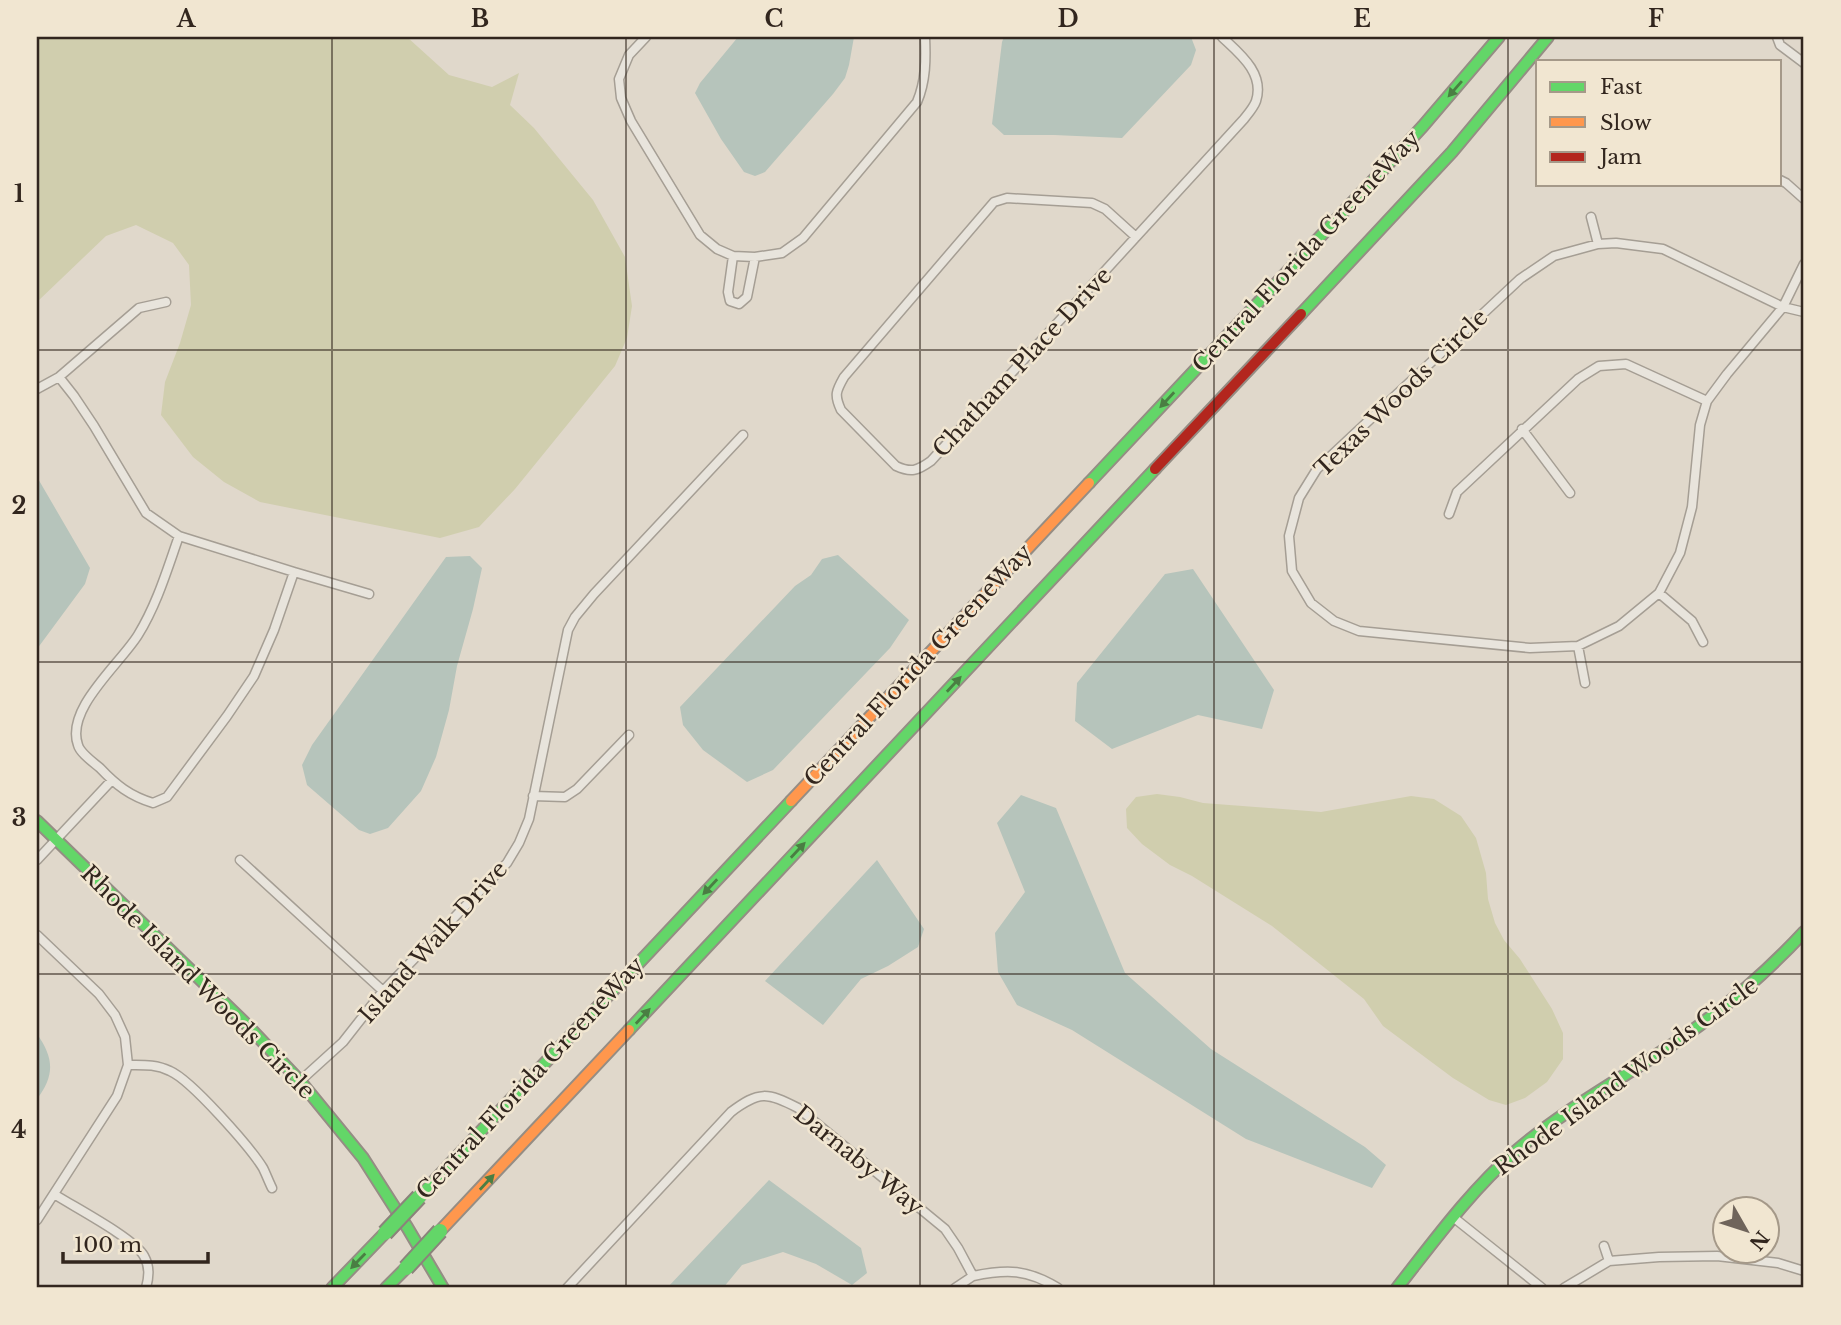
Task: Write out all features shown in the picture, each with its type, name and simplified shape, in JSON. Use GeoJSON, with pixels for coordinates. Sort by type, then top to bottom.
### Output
{"type":"FeatureCollection","features":[{"type":"Feature","properties":{"kind":"main road","name":"Central Florida GreeneWay"},"geometry":{"type":"LineString","coordinates":[[332,1288],[1370,183],[1499,37]]}},
{"type":"Feature","properties":{"kind":"main road","name":"Central Florida GreeneWay"},"geometry":{"type":"LineString","coordinates":[[386,1288],[1408,200],[1483,116],[1548,37]]}},
{"type":"Feature","properties":{"kind":"main road","name":"Rhode Island Woods Circle"},"geometry":{"type":"LineString","coordinates":[[37,821],[244,1022],[300,1081],[363,1158],[443,1288]]}},
{"type":"Feature","properties":{"kind":"main road","name":"Rhode Island Woods Circle"},"geometry":{"type":"LineString","coordinates":[[1397,1288],[1453,1217],[1517,1150],[1701,1025],[1775,964],[1804,932]]}},
{"type":"Feature","properties":{"kind":"street"},"geometry":{"type":"LineString","coordinates":[[646,37],[629,55],[619,79],[621,98],[631,121],[700,235],[733,256],[755,257],[782,253],[803,238],[917,102],[926,62],[925,37]]}},
{"type":"Feature","properties":{"kind":"street","name":"Chatham Place Drive"},"geometry":{"type":"LineString","coordinates":[[1136,237],[1105,209],[1092,203],[1007,198],[994,202],[844,377],[837,389],[836,400],[841,410],[895,466],[907,471],[920,469],[931,461],[1244,119],[1256,103],[1258,90],[1254,72],[1246,59],[1222,37]]}},
{"type":"Feature","properties":{"kind":"street"},"geometry":{"type":"LineString","coordinates":[[1777,37],[1780,45],[1804,63]]}},
{"type":"Feature","properties":{"kind":"street"},"geometry":{"type":"LineString","coordinates":[[1782,181],[1804,198]]}},
{"type":"Feature","properties":{"kind":"street"},"geometry":{"type":"LineString","coordinates":[[1591,217],[1598,244]]}},
{"type":"Feature","properties":{"kind":"street","name":"Texas Woods Circle"},"geometry":{"type":"LineString","coordinates":[[1783,307],[1707,401],[1700,425],[1692,507],[1681,553],[1659,593],[1619,626],[1578,646],[1530,648],[1359,631],[1334,621],[1311,603],[1292,571],[1289,536],[1299,498],[1317,470],[1520,279],[1554,256],[1598,244],[1616,243],[1663,249],[1783,307],[1804,312]]}},
{"type":"Feature","properties":{"kind":"street"},"geometry":{"type":"LineString","coordinates":[[733,256],[728,292],[730,301],[739,303],[747,297],[755,257]]}},
{"type":"Feature","properties":{"kind":"street"},"geometry":{"type":"LineString","coordinates":[[1783,307],[1804,264]]}},
{"type":"Feature","properties":{"kind":"street"},"geometry":{"type":"LineString","coordinates":[[37,389],[59,377],[139,308],[166,302]]}},
{"type":"Feature","properties":{"kind":"street"},"geometry":{"type":"LineString","coordinates":[[1449,514],[1457,492],[1578,379],[1600,366],[1626,364],[1707,401]]}},
{"type":"Feature","properties":{"kind":"street"},"geometry":{"type":"LineString","coordinates":[[59,377],[94,426],[146,513],[179,536],[369,594]]}},
{"type":"Feature","properties":{"kind":"street"},"geometry":{"type":"LineString","coordinates":[[1522,429],[1570,493]]}},
{"type":"Feature","properties":{"kind":"street","name":"Island Walk Drive"},"geometry":{"type":"LineString","coordinates":[[300,1081],[343,1042],[383,991],[507,863],[529,819],[568,630],[575,617],[743,435]]}},
{"type":"Feature","properties":{"kind":"street"},"geometry":{"type":"LineString","coordinates":[[179,536],[153,609],[136,638],[85,704],[76,725],[78,747],[135,798],[153,803],[167,797],[227,716],[254,676],[274,630],[294,572]]}},
{"type":"Feature","properties":{"kind":"street"},"geometry":{"type":"LineString","coordinates":[[1659,593],[1692,621],[1703,642]]}},
{"type":"Feature","properties":{"kind":"street"},"geometry":{"type":"LineString","coordinates":[[1578,646],[1586,683]]}},
{"type":"Feature","properties":{"kind":"street"},"geometry":{"type":"LineString","coordinates":[[533,796],[565,797],[577,789],[629,735]]}},
{"type":"Feature","properties":{"kind":"street"},"geometry":{"type":"LineString","coordinates":[[37,860],[112,780]]}},
{"type":"Feature","properties":{"kind":"street"},"geometry":{"type":"LineString","coordinates":[[240,860],[383,991]]}},
{"type":"Feature","properties":{"kind":"street"},"geometry":{"type":"LineString","coordinates":[[37,935],[99,994],[115,1015],[125,1037],[128,1065],[117,1097],[37,1220]]}},
{"type":"Feature","properties":{"kind":"street"},"geometry":{"type":"LineString","coordinates":[[128,1065],[156,1065],[173,1072],[189,1085],[235,1133],[262,1168],[271,1188]]}},
{"type":"Feature","properties":{"kind":"street","name":"Darnaby Way"},"geometry":{"type":"LineString","coordinates":[[567,1288],[731,1112],[746,1101],[762,1095],[778,1098],[798,1108],[945,1229],[973,1276]]}},
{"type":"Feature","properties":{"kind":"street"},"geometry":{"type":"LineString","coordinates":[[54,1194],[131,1242],[144,1256],[150,1273],[146,1288]]}},
{"type":"Feature","properties":{"kind":"street"},"geometry":{"type":"LineString","coordinates":[[1453,1217],[1542,1288]]}},
{"type":"Feature","properties":{"kind":"street"},"geometry":{"type":"LineString","coordinates":[[1604,1246],[1609,1261]]}},
{"type":"Feature","properties":{"kind":"street"},"geometry":{"type":"LineString","coordinates":[[1564,1288],[1609,1261],[1658,1256],[1717,1256],[1778,1263],[1804,1271]]}},
{"type":"Feature","properties":{"kind":"street"},"geometry":{"type":"LineString","coordinates":[[955,1288],[973,1276],[998,1271],[1024,1272],[1058,1288]]}},
{"type":"Feature","properties":{"kind":"shaded area"},"geometry":{"type":"Polygon","coordinates":[[[37,37],[407,37],[449,75],[492,87],[519,73],[510,105],[534,128],[593,200],[625,257],[632,306],[627,338],[615,366],[515,489],[479,527],[440,538],[260,502],[224,482],[193,457],[161,415],[165,382],[191,305],[189,265],[173,243],[136,225],[106,236],[37,302],[37,37]]]}},
{"type":"Feature","properties":{"kind":"shaded area"},"geometry":{"type":"Polygon","coordinates":[[[738,37],[854,37],[845,78],[765,172],[755,176],[744,172],[721,139],[695,93],[700,83],[738,37]]]}},
{"type":"Feature","properties":{"kind":"shaded area"},"geometry":{"type":"Polygon","coordinates":[[[1004,37],[1191,37],[1196,50],[1191,65],[1122,138],[1004,135],[992,124],[1004,37]]]}},
{"type":"Feature","properties":{"kind":"shaded area"},"geometry":{"type":"Polygon","coordinates":[[[37,477],[90,568],[85,584],[37,649],[37,477]]]}},
{"type":"Feature","properties":{"kind":"shaded area"},"geometry":{"type":"Polygon","coordinates":[[[838,555],[909,620],[890,648],[773,770],[747,782],[703,750],[683,725],[680,707],[795,586],[811,575],[822,559],[838,555]]]}},
{"type":"Feature","properties":{"kind":"shaded area"},"geometry":{"type":"Polygon","coordinates":[[[470,556],[482,568],[436,757],[421,791],[388,828],[370,834],[359,830],[307,785],[302,765],[312,745],[446,557],[470,556]]]}},
{"type":"Feature","properties":{"kind":"shaded area"},"geometry":{"type":"Polygon","coordinates":[[[1193,569],[1274,690],[1262,729],[1198,715],[1112,749],[1075,721],[1077,683],[1165,574],[1193,569]]]}},
{"type":"Feature","properties":{"kind":"shaded area"},"geometry":{"type":"Polygon","coordinates":[[[1157,794],[1203,803],[1321,812],[1411,796],[1434,799],[1461,816],[1476,838],[1486,873],[1488,899],[1495,923],[1552,1009],[1563,1033],[1563,1059],[1547,1082],[1525,1098],[1506,1105],[1489,1100],[1453,1078],[1383,1026],[1364,999],[1272,926],[1170,865],[1142,844],[1127,828],[1126,809],[1136,797],[1157,794]]]}},
{"type":"Feature","properties":{"kind":"shaded area"},"geometry":{"type":"Polygon","coordinates":[[[1021,795],[1056,808],[1125,973],[1211,1049],[1365,1147],[1386,1165],[1372,1188],[1246,1139],[1072,1030],[1017,1005],[998,972],[995,933],[1025,892],[997,823],[1021,795]]]}},
{"type":"Feature","properties":{"kind":"shaded area"},"geometry":{"type":"Polygon","coordinates":[[[877,860],[924,929],[918,947],[861,979],[823,1025],[765,981],[877,860]]]}},
{"type":"Feature","properties":{"kind":"shaded area"},"geometry":{"type":"Polygon","coordinates":[[[37,1034],[47,1051],[50,1066],[47,1082],[37,1099],[37,1034]]]}},
{"type":"Feature","properties":{"kind":"shaded area"},"geometry":{"type":"Polygon","coordinates":[[[769,1180],[861,1248],[867,1273],[852,1285],[816,1264],[783,1252],[742,1265],[723,1288],[667,1288],[769,1180]]]}},
{"type":"Feature","properties":{"kind":"traffic: fast"},"geometry":{"type":"LineString","coordinates":[[1089,483],[1380,173],[1499,37]]}},
{"type":"Feature","properties":{"kind":"traffic: fast"},"geometry":{"type":"LineString","coordinates":[[1301,314],[1452,152],[1548,37]]}},
{"type":"Feature","properties":{"kind":"traffic: fast"},"geometry":{"type":"LineString","coordinates":[[629,1030],[1155,469]]}},
{"type":"Feature","properties":{"kind":"traffic: fast"},"geometry":{"type":"LineString","coordinates":[[419,1197],[791,801]]}},
{"type":"Feature","properties":{"kind":"traffic: fast"},"geometry":{"type":"LineString","coordinates":[[37,821],[244,1022],[300,1081],[363,1158],[443,1288]]}},
{"type":"Feature","properties":{"kind":"traffic: fast"},"geometry":{"type":"LineString","coordinates":[[1397,1288],[1468,1200],[1516,1151],[1555,1121],[1713,1015],[1760,976],[1804,932]]}},
{"type":"Feature","properties":{"kind":"traffic: fast"},"geometry":{"type":"LineString","coordinates":[[385,1233],[419,1197]]}},
{"type":"Feature","properties":{"kind":"traffic: fast"},"geometry":{"type":"LineString","coordinates":[[406,1268],[440,1231]]}},
{"type":"Feature","properties":{"kind":"traffic: fast"},"geometry":{"type":"LineString","coordinates":[[332,1288],[385,1233]]}},
{"type":"Feature","properties":{"kind":"traffic: fast"},"geometry":{"type":"LineString","coordinates":[[386,1288],[406,1268]]}},
{"type":"Feature","properties":{"kind":"traffic: slow"},"geometry":{"type":"LineString","coordinates":[[791,801],[1089,483]]}},
{"type":"Feature","properties":{"kind":"traffic: slow"},"geometry":{"type":"LineString","coordinates":[[440,1231],[629,1030]]}},
{"type":"Feature","properties":{"kind":"traffic: jam"},"geometry":{"type":"LineString","coordinates":[[1155,469],[1301,314]]}}]}
